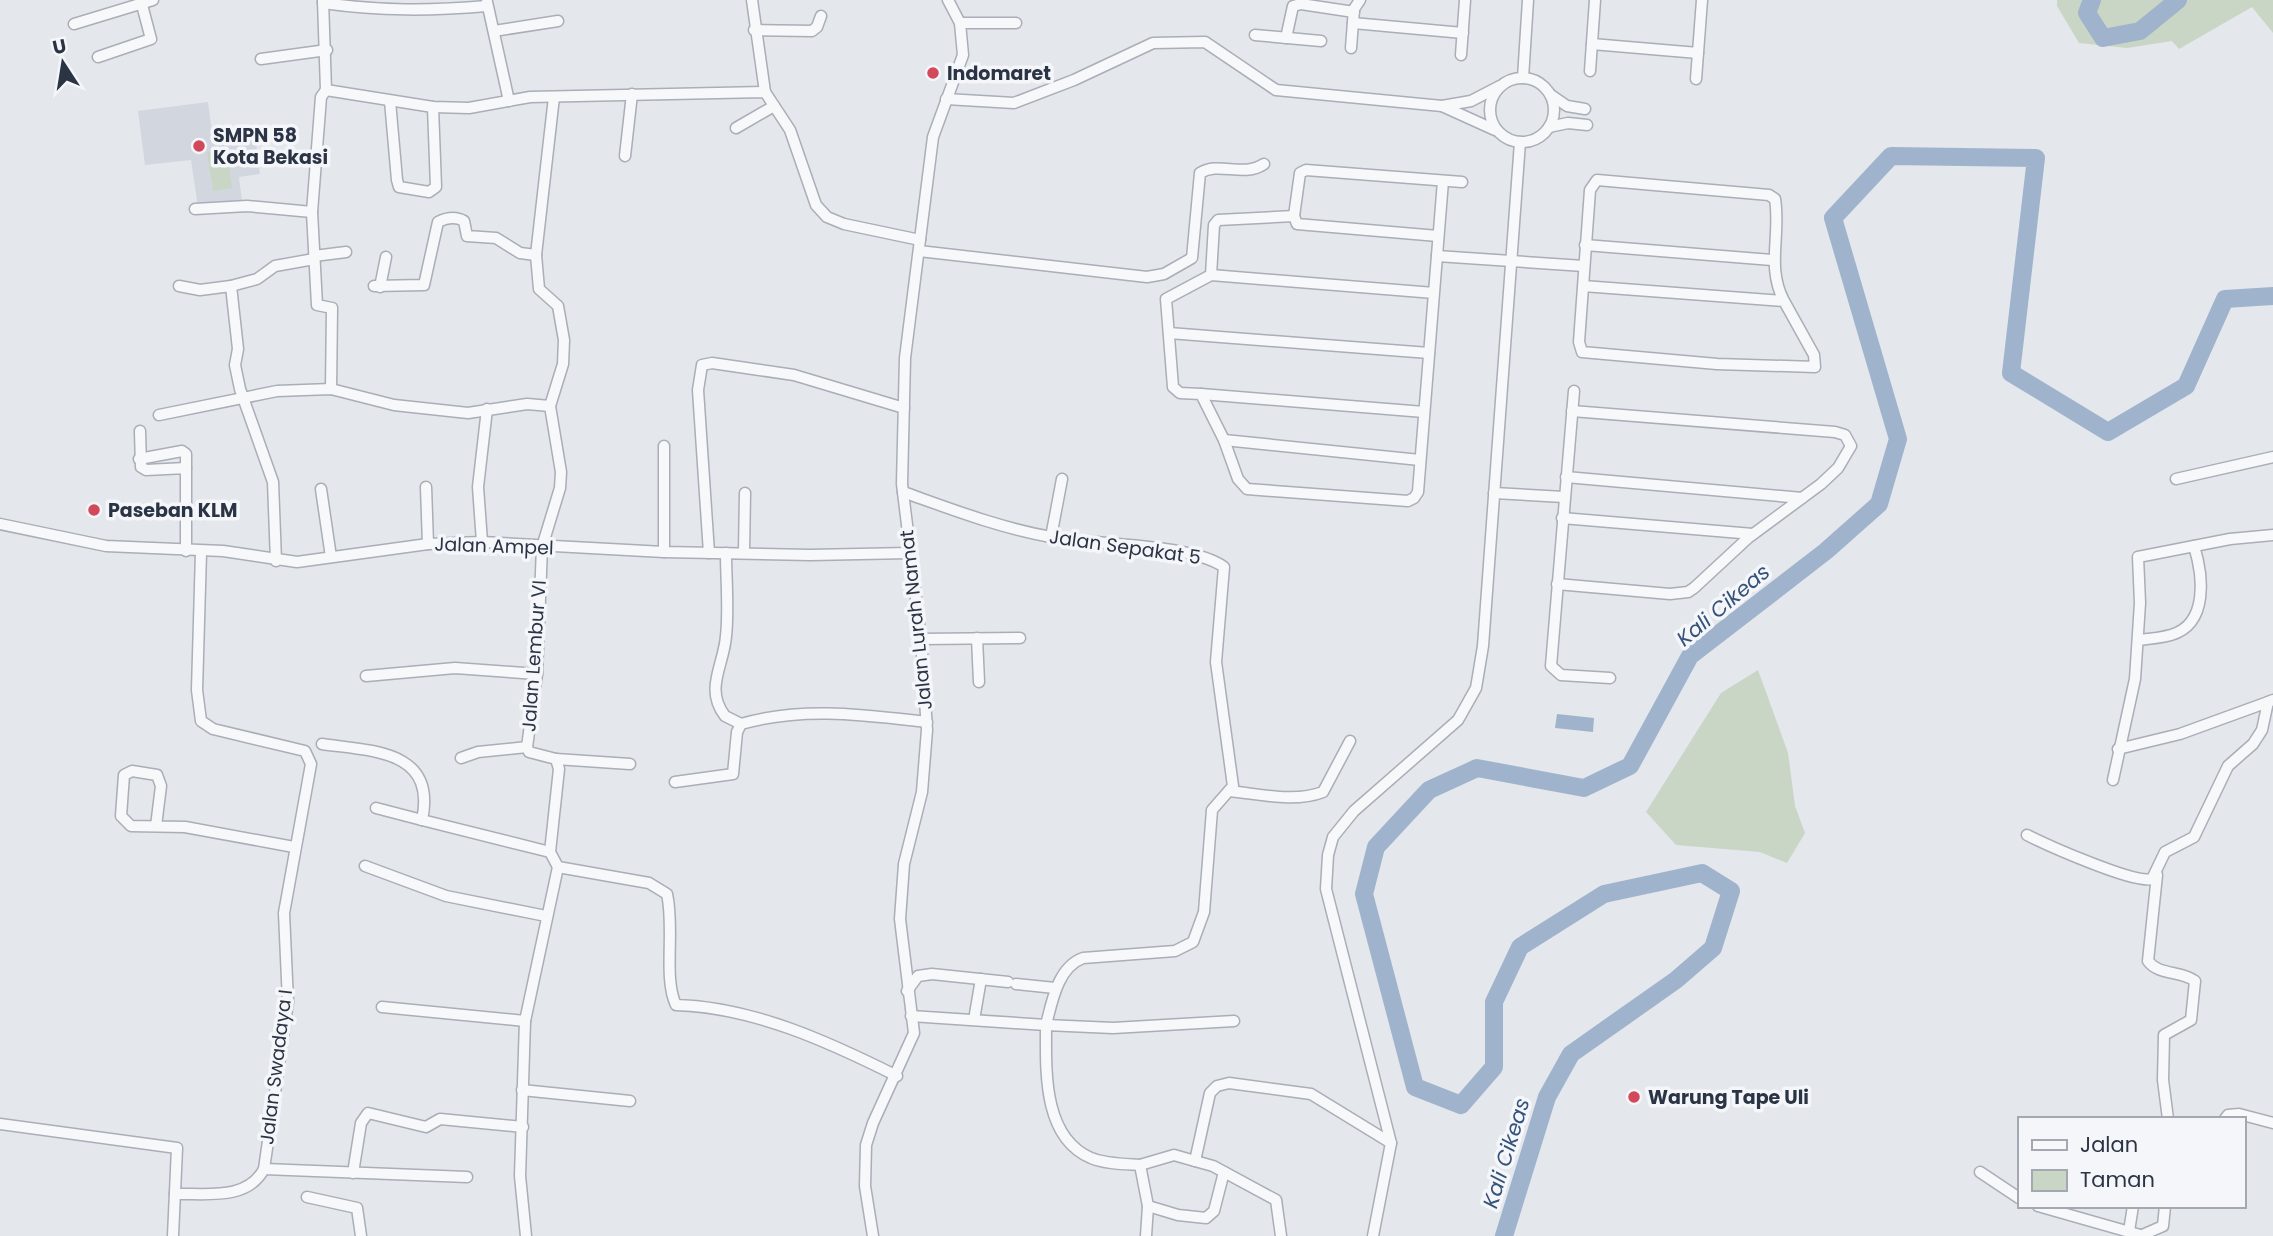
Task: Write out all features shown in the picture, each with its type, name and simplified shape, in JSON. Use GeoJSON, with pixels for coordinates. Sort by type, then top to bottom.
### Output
{"type":"FeatureCollection","features":[{"type":"Feature","properties":{"kind":"street"},"geometry":{"type":"LineString","coordinates":[[74,24],[153,0]]}},
{"type":"Feature","properties":{"kind":"street"},"geometry":{"type":"LineString","coordinates":[[752,0],[754,30],[765,92],[790,130],[816,205],[827,217],[844,225],[920,245],[1155,276],[1192,258],[1200,173],[1207,169],[1248,172],[1264,164]]}},
{"type":"Feature","properties":{"kind":"street","name":"Jalan Lurah Namat"},"geometry":{"type":"LineString","coordinates":[[873,1236],[865,1186],[866,1145],[873,1123],[897,1076],[914,1033],[900,919],[904,864],[922,792],[927,722],[921,639],[902,492],[905,358],[933,137],[963,55],[960,23],[948,0]]}},
{"type":"Feature","properties":{"kind":"street"},"geometry":{"type":"LineString","coordinates":[[1350,48],[1353,18],[1360,0]]}},
{"type":"Feature","properties":{"kind":"street"},"geometry":{"type":"LineString","coordinates":[[1461,55],[1465,0]]}},
{"type":"Feature","properties":{"kind":"street"},"geometry":{"type":"LineString","coordinates":[[1523,78],[1528,0]]}},
{"type":"Feature","properties":{"kind":"street"},"geometry":{"type":"LineString","coordinates":[[1590,72],[1595,0]]}},
{"type":"Feature","properties":{"kind":"street"},"geometry":{"type":"LineString","coordinates":[[1696,79],[1702,0]]}},
{"type":"Feature","properties":{"kind":"street"},"geometry":{"type":"LineString","coordinates":[[331,389],[332,308],[317,305],[312,212],[321,97],[326,90],[327,50],[323,1],[372,10],[418,12],[487,3],[509,101]]}},
{"type":"Feature","properties":{"kind":"street"},"geometry":{"type":"LineString","coordinates":[[1286,38],[1293,6],[1301,4],[1353,18],[1462,33]]}},
{"type":"Feature","properties":{"kind":"street"},"geometry":{"type":"LineString","coordinates":[[98,57],[151,39],[142,5]]}},
{"type":"Feature","properties":{"kind":"street"},"geometry":{"type":"LineString","coordinates":[[754,30],[812,31],[817,27],[821,16]]}},
{"type":"Feature","properties":{"kind":"street"},"geometry":{"type":"LineString","coordinates":[[494,31],[558,22]]}},
{"type":"Feature","properties":{"kind":"street"},"geometry":{"type":"LineString","coordinates":[[960,23],[1016,23]]}},
{"type":"Feature","properties":{"kind":"street"},"geometry":{"type":"LineString","coordinates":[[1255,35],[1321,41]]}},
{"type":"Feature","properties":{"kind":"street"},"geometry":{"type":"LineString","coordinates":[[946,99],[1014,103],[1074,80],[1153,43],[1205,43],[1276,90],[1442,106],[1471,101],[1510,80],[1523,78],[1544,86],[1550,95],[1567,106],[1585,109]]}},
{"type":"Feature","properties":{"kind":"street"},"geometry":{"type":"LineString","coordinates":[[1592,44],[1698,53]]}},
{"type":"Feature","properties":{"kind":"street"},"geometry":{"type":"LineString","coordinates":[[261,59],[327,50]]}},
{"type":"Feature","properties":{"kind":"street"},"geometry":{"type":"LineString","coordinates":[[1497,132],[1489,108],[1492,96],[1500,86]]}},
{"type":"Feature","properties":{"kind":"street"},"geometry":{"type":"LineString","coordinates":[[326,90],[433,107],[469,108],[554,97],[765,92]]}},
{"type":"Feature","properties":{"kind":"street"},"geometry":{"type":"LineString","coordinates":[[625,156],[632,94]]}},
{"type":"Feature","properties":{"kind":"street"},"geometry":{"type":"LineString","coordinates":[[1442,106],[1507,139],[1520,142],[1541,136],[1549,127],[1553,117],[1550,95]]}},
{"type":"Feature","properties":{"kind":"street"},"geometry":{"type":"LineString","coordinates":[[159,415],[277,391],[331,389],[394,405],[468,412],[527,404],[551,406],[563,364],[564,340],[558,306],[539,289],[536,255],[554,97]]}},
{"type":"Feature","properties":{"kind":"street"},"geometry":{"type":"LineString","coordinates":[[390,101],[398,185],[412,190],[429,192],[436,187],[433,107]]}},
{"type":"Feature","properties":{"kind":"street"},"geometry":{"type":"LineString","coordinates":[[736,128],[774,106]]}},
{"type":"Feature","properties":{"kind":"street"},"geometry":{"type":"LineString","coordinates":[[1549,127],[1568,123],[1587,125]]}},
{"type":"Feature","properties":{"kind":"street"},"geometry":{"type":"LineString","coordinates":[[1373,1236],[1391,1143],[1326,889],[1328,855],[1333,838],[1353,811],[1458,720],[1476,688],[1483,646],[1520,142]]}},
{"type":"Feature","properties":{"kind":"street"},"geometry":{"type":"LineString","coordinates":[[1438,236],[1297,224],[1294,216],[1300,173],[1306,170],[1462,183]]}},
{"type":"Feature","properties":{"kind":"street"},"geometry":{"type":"LineString","coordinates":[[1600,180],[1642,183],[1769,195],[1775,199],[1776,207],[1772,260],[1777,287],[1814,355],[1815,367],[1729,365],[1586,354],[1581,350],[1579,342],[1584,266],[1590,190],[1594,182],[1600,180]]}},
{"type":"Feature","properties":{"kind":"street"},"geometry":{"type":"LineString","coordinates":[[1201,394],[1224,440],[1238,479],[1247,489],[1408,500],[1414,498],[1418,492],[1443,181]]}},
{"type":"Feature","properties":{"kind":"street"},"geometry":{"type":"LineString","coordinates":[[195,209],[228,205],[312,212]]}},
{"type":"Feature","properties":{"kind":"street"},"geometry":{"type":"LineString","coordinates":[[1211,275],[1214,225],[1219,220],[1294,216]]}},
{"type":"Feature","properties":{"kind":"street"},"geometry":{"type":"LineString","coordinates":[[386,257],[377,287],[425,285],[438,222],[458,217],[464,221],[467,236],[496,238],[520,253],[536,255]]}},
{"type":"Feature","properties":{"kind":"street"},"geometry":{"type":"LineString","coordinates":[[1586,245],[1772,260]]}},
{"type":"Feature","properties":{"kind":"street"},"geometry":{"type":"LineString","coordinates":[[178,286],[200,290],[231,286],[257,279],[275,266],[346,252]]}},
{"type":"Feature","properties":{"kind":"street"},"geometry":{"type":"LineString","coordinates":[[1437,256],[1584,266]]}},
{"type":"Feature","properties":{"kind":"street"},"geometry":{"type":"LineString","coordinates":[[1424,412],[1180,393],[1173,387],[1166,299],[1211,275],[1434,293]]}},
{"type":"Feature","properties":{"kind":"street"},"geometry":{"type":"LineString","coordinates":[[231,286],[238,349],[235,365],[273,482],[276,561]]}},
{"type":"Feature","properties":{"kind":"street"},"geometry":{"type":"LineString","coordinates":[[1583,286],[1784,301]]}},
{"type":"Feature","properties":{"kind":"street"},"geometry":{"type":"LineString","coordinates":[[1169,333],[1429,353]]}},
{"type":"Feature","properties":{"kind":"street"},"geometry":{"type":"LineString","coordinates":[[709,553],[698,390],[702,365],[712,363],[786,374],[904,408]]}},
{"type":"Feature","properties":{"kind":"street"},"geometry":{"type":"LineString","coordinates":[[1574,391],[1551,666],[1554,672],[1610,678]]}},
{"type":"Feature","properties":{"kind":"street","name":"Jalan Lembur VI"},"geometry":{"type":"LineString","coordinates":[[551,406],[561,472],[560,488],[542,547],[537,674],[527,747],[529,752],[556,759],[630,765]]}},
{"type":"Feature","properties":{"kind":"street"},"geometry":{"type":"LineString","coordinates":[[482,542],[478,487],[487,409]]}},
{"type":"Feature","properties":{"kind":"street"},"geometry":{"type":"LineString","coordinates":[[1557,584],[1670,594],[1688,592],[1753,534],[1838,468],[1851,446],[1845,435],[1835,432],[1572,411]]}},
{"type":"Feature","properties":{"kind":"street"},"geometry":{"type":"LineString","coordinates":[[140,431],[141,467],[146,470],[186,468]]}},
{"type":"Feature","properties":{"kind":"street"},"geometry":{"type":"LineString","coordinates":[[1224,440],[1420,460]]}},
{"type":"Feature","properties":{"kind":"street"},"geometry":{"type":"LineString","coordinates":[[664,446],[664,552]]}},
{"type":"Feature","properties":{"kind":"street"},"geometry":{"type":"LineString","coordinates":[[139,458],[182,451],[186,454],[186,551]]}},
{"type":"Feature","properties":{"kind":"street"},"geometry":{"type":"LineString","coordinates":[[2176,480],[2273,457]]}},
{"type":"Feature","properties":{"kind":"street"},"geometry":{"type":"LineString","coordinates":[[1566,477],[1801,498]]}},
{"type":"Feature","properties":{"kind":"street"},"geometry":{"type":"LineString","coordinates":[[1051,537],[1062,479]]}},
{"type":"Feature","properties":{"kind":"street"},"geometry":{"type":"LineString","coordinates":[[426,487],[428,544]]}},
{"type":"Feature","properties":{"kind":"street"},"geometry":{"type":"LineString","coordinates":[[321,489],[331,557]]}},
{"type":"Feature","properties":{"kind":"street","name":"Jalan Sepakat 5"},"geometry":{"type":"LineString","coordinates":[[902,492],[990,522],[1051,537],[1213,559],[1224,568],[1216,662],[1232,772],[1233,786],[1229,791]]}},
{"type":"Feature","properties":{"kind":"street"},"geometry":{"type":"LineString","coordinates":[[1494,492],[1564,497]]}},
{"type":"Feature","properties":{"kind":"street"},"geometry":{"type":"LineString","coordinates":[[744,552],[745,493]]}},
{"type":"Feature","properties":{"kind":"street"},"geometry":{"type":"LineString","coordinates":[[1562,518],[1753,534]]}},
{"type":"Feature","properties":{"kind":"street","name":"Jalan Ampel"},"geometry":{"type":"LineString","coordinates":[[0,524],[106,546],[223,551],[276,561],[331,557],[428,544],[482,542],[664,552],[810,555],[909,553]]}},
{"type":"Feature","properties":{"kind":"street"},"geometry":{"type":"LineString","coordinates":[[2113,780],[2118,749],[2130,712],[2138,640],[2138,557],[2273,535]]}},
{"type":"Feature","properties":{"kind":"street"},"geometry":{"type":"LineString","coordinates":[[2138,640],[2172,635],[2185,628],[2195,615],[2203,587],[2194,546]]}},
{"type":"Feature","properties":{"kind":"street","name":"Jalan Swadaya I"},"geometry":{"type":"LineString","coordinates":[[175,1194],[238,1192],[257,1182],[264,1169],[288,1002],[284,913],[291,886],[294,847],[301,825],[310,764],[305,751],[204,725],[200,717],[197,690],[201,552]]}},
{"type":"Feature","properties":{"kind":"street"},"geometry":{"type":"LineString","coordinates":[[726,553],[726,639],[716,673],[715,692],[719,708],[725,716],[741,724],[763,718],[817,713],[927,722]]}},
{"type":"Feature","properties":{"kind":"street"},"geometry":{"type":"LineString","coordinates":[[977,638],[979,682]]}},
{"type":"Feature","properties":{"kind":"street"},"geometry":{"type":"LineString","coordinates":[[921,639],[1020,638]]}},
{"type":"Feature","properties":{"kind":"street"},"geometry":{"type":"LineString","coordinates":[[366,676],[456,668],[537,674]]}},
{"type":"Feature","properties":{"kind":"street"},"geometry":{"type":"LineString","coordinates":[[2118,749],[2180,734],[2271,701]]}},
{"type":"Feature","properties":{"kind":"street"},"geometry":{"type":"LineString","coordinates":[[2168,1117],[2163,1080],[2164,1035],[2191,1020],[2196,990],[2195,981],[2190,977],[2153,969],[2148,961],[2157,875],[2165,852],[2194,837],[2204,822],[2228,766],[2253,744],[2262,730],[2271,701]]}},
{"type":"Feature","properties":{"kind":"street"},"geometry":{"type":"LineString","coordinates":[[676,782],[733,774],[737,732],[741,724]]}},
{"type":"Feature","properties":{"kind":"street"},"geometry":{"type":"LineString","coordinates":[[1281,1236],[1276,1200],[1224,1172],[1174,1155],[1140,1165],[1092,1158],[1063,1137],[1054,1114],[1046,1063],[1046,1025],[1055,988],[1074,961],[1083,957],[1175,951],[1193,942],[1204,912],[1212,810],[1229,791],[1291,798],[1309,797],[1323,792],[1350,741]]}},
{"type":"Feature","properties":{"kind":"street"},"geometry":{"type":"LineString","coordinates":[[322,744],[388,753],[406,761],[424,792],[426,801],[422,820]]}},
{"type":"Feature","properties":{"kind":"street"},"geometry":{"type":"LineString","coordinates":[[461,758],[478,752],[527,747]]}},
{"type":"Feature","properties":{"kind":"street"},"geometry":{"type":"LineString","coordinates":[[526,1236],[520,1176],[524,1021],[558,867],[550,852],[559,769],[556,759]]}},
{"type":"Feature","properties":{"kind":"street"},"geometry":{"type":"LineString","coordinates":[[156,826],[161,786],[158,775],[132,771],[124,775],[121,803],[125,823],[131,826],[185,827],[294,847]]}},
{"type":"Feature","properties":{"kind":"street"},"geometry":{"type":"LineString","coordinates":[[376,808],[550,852]]}},
{"type":"Feature","properties":{"kind":"street"},"geometry":{"type":"LineString","coordinates":[[2027,835],[2145,881],[2157,875]]}},
{"type":"Feature","properties":{"kind":"street"},"geometry":{"type":"LineString","coordinates":[[365,866],[446,896],[546,916]]}},
{"type":"Feature","properties":{"kind":"street"},"geometry":{"type":"LineString","coordinates":[[558,867],[649,883],[667,894],[672,917],[670,994],[676,1005],[704,1006],[739,1014],[830,1043],[897,1076]]}},
{"type":"Feature","properties":{"kind":"street"},"geometry":{"type":"LineString","coordinates":[[907,992],[918,976],[925,975],[1055,988]]}},
{"type":"Feature","properties":{"kind":"street"},"geometry":{"type":"LineString","coordinates":[[975,1014],[981,979]]}},
{"type":"Feature","properties":{"kind":"street"},"geometry":{"type":"LineString","coordinates":[[382,1007],[524,1021]]}},
{"type":"Feature","properties":{"kind":"street"},"geometry":{"type":"LineString","coordinates":[[911,1016],[1113,1028],[1234,1021]]}},
{"type":"Feature","properties":{"kind":"street"},"geometry":{"type":"LineString","coordinates":[[1195,1161],[1210,1093],[1217,1086],[1229,1083],[1311,1094],[1391,1143]]}},
{"type":"Feature","properties":{"kind":"street"},"geometry":{"type":"LineString","coordinates":[[522,1090],[630,1101]]}},
{"type":"Feature","properties":{"kind":"street"},"geometry":{"type":"LineString","coordinates":[[353,1173],[361,1124],[367,1114],[427,1127],[440,1119],[523,1127]]}},
{"type":"Feature","properties":{"kind":"street"},"geometry":{"type":"LineString","coordinates":[[2231,1117],[2239,1114],[2273,1123]]}},
{"type":"Feature","properties":{"kind":"street"},"geometry":{"type":"LineString","coordinates":[[0,1124],[177,1148],[173,1236]]}},
{"type":"Feature","properties":{"kind":"street"},"geometry":{"type":"LineString","coordinates":[[1140,1165],[1147,1206],[1146,1236]]}},
{"type":"Feature","properties":{"kind":"street"},"geometry":{"type":"LineString","coordinates":[[264,1169],[467,1177]]}},
{"type":"Feature","properties":{"kind":"street"},"geometry":{"type":"LineString","coordinates":[[1147,1206],[1178,1215],[1206,1218],[1214,1211],[1224,1172]]}},
{"type":"Feature","properties":{"kind":"street"},"geometry":{"type":"LineString","coordinates":[[1980,1172],[2018,1197]]}},
{"type":"Feature","properties":{"kind":"street"},"geometry":{"type":"LineString","coordinates":[[307,1197],[357,1208],[361,1236]]}},
{"type":"Feature","properties":{"kind":"street"},"geometry":{"type":"LineString","coordinates":[[2045,1208],[2136,1234],[2163,1226],[2165,1208]]}},
{"type":"Feature","properties":{"kind":"street"},"geometry":{"type":"LineString","coordinates":[[2133,1208],[2136,1234]]}},
{"type":"Feature","properties":{"kind":"shaded area","name":"SMPN 58 Kota Bekasi"},"geometry":{"type":"Polygon","coordinates":[[[208,102],[212,133],[254,127],[260,174],[239,177],[242,201],[198,207],[191,160],[145,165],[138,111],[208,102]]]}},
{"type":"Feature","properties":{"kind":"green space"},"geometry":{"type":"Polygon","coordinates":[[[2057,0],[2273,0],[2273,33],[2252,7],[2179,49],[2172,41],[2127,48],[2079,43],[2057,6],[2057,0]]]}},
{"type":"Feature","properties":{"kind":"green space"},"geometry":{"type":"Polygon","coordinates":[[[227,149],[232,188],[213,191],[207,152],[227,149]]]}},
{"type":"Feature","properties":{"kind":"green space"},"geometry":{"type":"Polygon","coordinates":[[[1758,670],[1788,753],[1795,806],[1805,833],[1787,863],[1760,852],[1676,845],[1646,812],[1721,693],[1758,670]]]}},
{"type":"Feature","properties":{"kind":"water"},"geometry":{"type":"Polygon","coordinates":[[[1557,714],[1594,718],[1593,732],[1555,728],[1557,714]]]}},
{"type":"Feature","properties":{"kind":"waterway","name":"Kali Cikeas"},"geometry":{"type":"LineString","coordinates":[[2092,0],[2087,13],[2103,38],[2140,31],[2178,0]]}},
{"type":"Feature","properties":{"kind":"waterway","name":"Kali Cikeas"},"geometry":{"type":"LineString","coordinates":[[1504,1236],[1547,1097],[1571,1054],[1676,980],[1713,948],[1731,891],[1702,873],[1604,894],[1520,947],[1494,1002],[1494,1067],[1461,1105],[1415,1087],[1364,894],[1376,847],[1429,790],[1477,768],[1584,788],[1630,766],[1690,656],[1826,551],[1879,504],[1898,439],[1833,218],[1891,156],[2036,158],[2011,373],[2108,432],[2186,386],[2225,299],[2273,296]]}},
{"type":"Feature","properties":{"kind":"place","name":"Indomaret"},"geometry":{"type":"Point","coordinates":[933,73]}},
{"type":"Feature","properties":{"kind":"place","name":"SMPN 58 Kota Bekasi"},"geometry":{"type":"Point","coordinates":[199,146]}},
{"type":"Feature","properties":{"kind":"place","name":"Paseban KLM"},"geometry":{"type":"Point","coordinates":[94,510]}},
{"type":"Feature","properties":{"kind":"place","name":"Warung Tape Uli"},"geometry":{"type":"Point","coordinates":[1634,1097]}}]}
